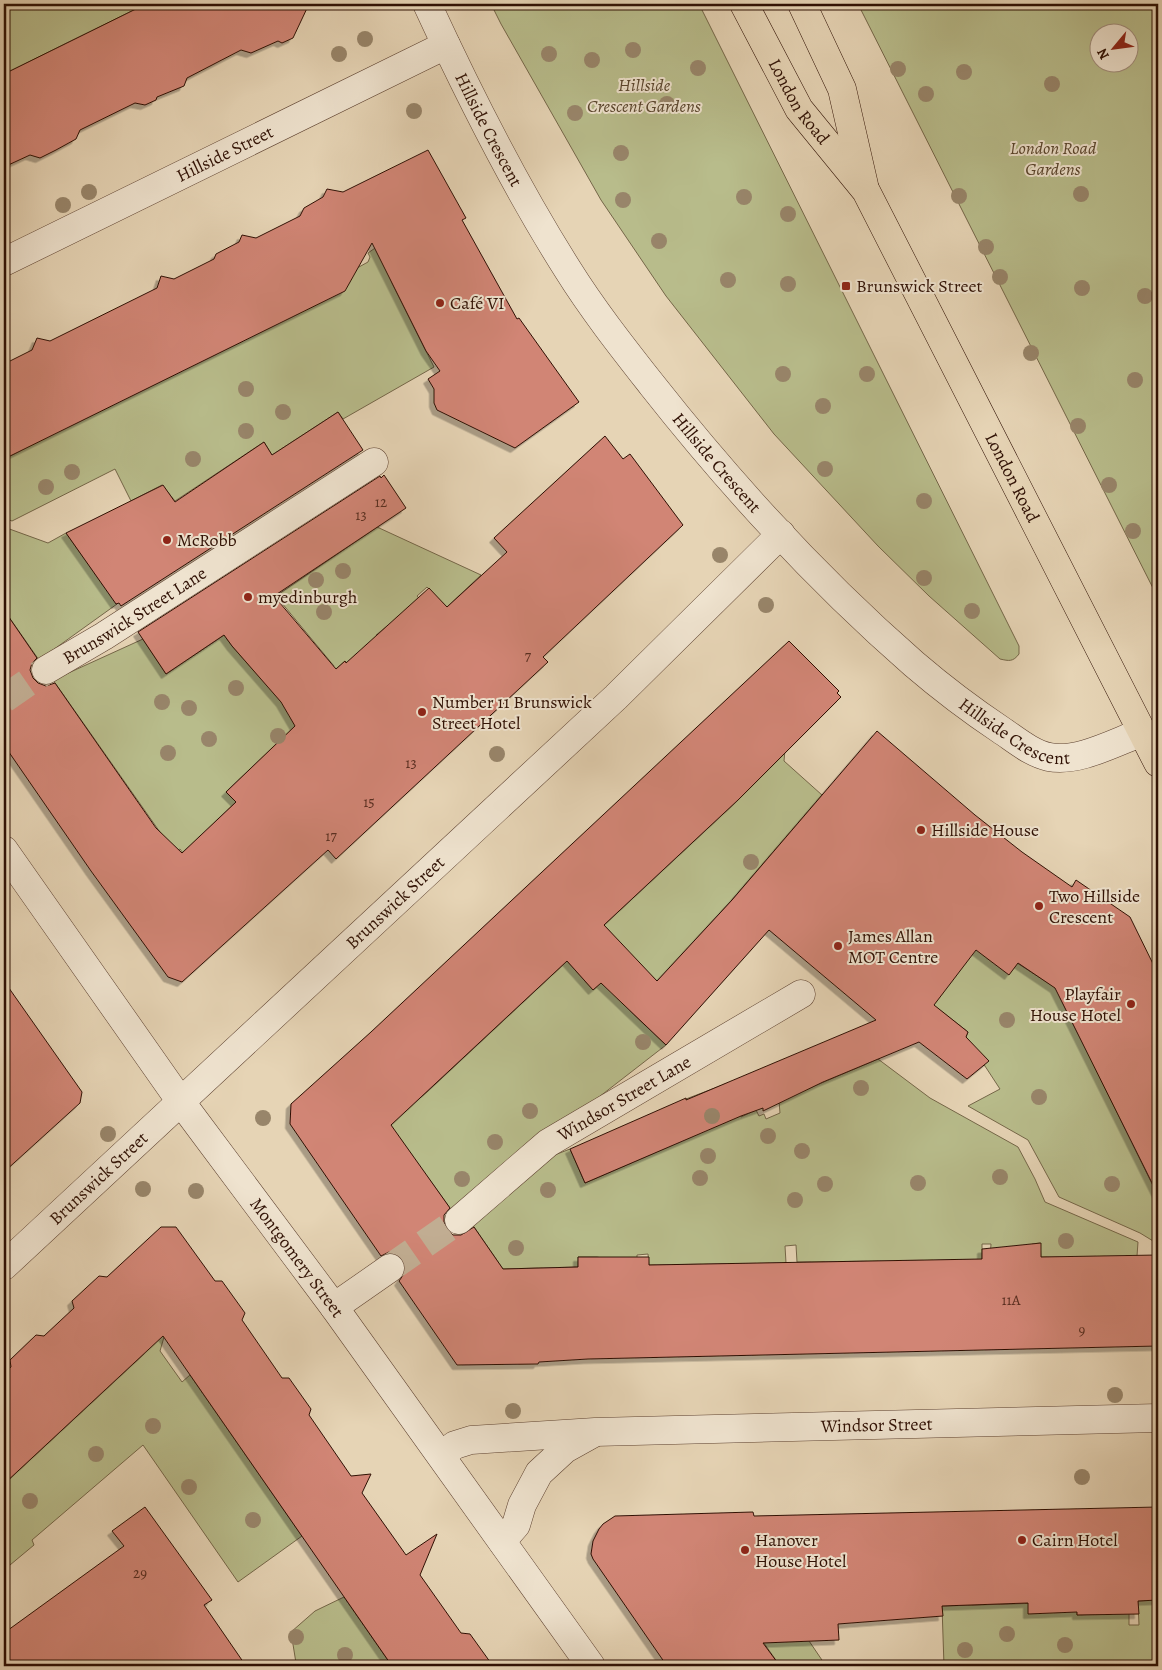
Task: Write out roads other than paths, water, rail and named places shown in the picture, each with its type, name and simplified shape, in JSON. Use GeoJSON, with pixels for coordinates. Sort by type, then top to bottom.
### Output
{"type":"FeatureCollection","features":[{"type":"Feature","properties":{"kind":"main road","name":"London Road"},"geometry":{"type":"LineString","coordinates":[[744,4],[799,109],[866,192],[1158,763]]}},
{"type":"Feature","properties":{"kind":"main road","name":"London Road"},"geometry":{"type":"LineString","coordinates":[[802,4],[842,89],[866,192]]}},
{"type":"Feature","properties":{"kind":"street","name":"Hillside Crescent"},"geometry":{"type":"LineString","coordinates":[[427,4],[485,125],[527,204],[569,273],[618,341],[675,414],[730,478],[838,593],[888,642],[934,682],[971,710],[1034,752],[1056,758],[1076,757],[1143,732]]}},
{"type":"Feature","properties":{"kind":"street","name":"Hillside Street"},"geometry":{"type":"LineString","coordinates":[[4,262],[446,46]]}},
{"type":"Feature","properties":{"kind":"street","name":"Brunswick Street Lane"},"geometry":{"type":"LineString","coordinates":[[46,670],[104,636],[374,462]]}},
{"type":"Feature","properties":{"kind":"street","name":"Brunswick Street"},"geometry":{"type":"LineString","coordinates":[[4,1266],[616,697],[781,534]]}},
{"type":"Feature","properties":{"kind":"street","name":"Montgomery Street"},"geometry":{"type":"LineString","coordinates":[[4,850],[180,1102],[334,1307],[591,1666]]}},
{"type":"Feature","properties":{"kind":"street","name":"Windsor Street Lane"},"geometry":{"type":"LineString","coordinates":[[459,1220],[548,1143],[801,994]]}},
{"type":"Feature","properties":{"kind":"street"},"geometry":{"type":"LineString","coordinates":[[334,1307],[390,1268]]}},
{"type":"Feature","properties":{"kind":"street","name":"Windsor Street"},"geometry":{"type":"LineString","coordinates":[[441,1455],[454,1445],[470,1440],[595,1432],[1158,1418]]}},
{"type":"Feature","properties":{"kind":"street","name":"Windsor Street"},"geometry":{"type":"LineString","coordinates":[[502,1541],[516,1525],[522,1505],[539,1473],[565,1449],[595,1432]]}},
{"type":"Feature","properties":{"kind":"tunnel"},"geometry":{"type":"LineString","coordinates":[[4,699],[46,670]]}},
{"type":"Feature","properties":{"kind":"tunnel"},"geometry":{"type":"LineString","coordinates":[[390,1268],[459,1220]]}},
{"type":"Feature","properties":{"kind":"place","name":"Brunswick Street"},"geometry":{"type":"Point","coordinates":[846,286]}},
{"type":"Feature","properties":{"kind":"place","name":"Café VI"},"geometry":{"type":"Point","coordinates":[440,303]}},
{"type":"Feature","properties":{"kind":"place","name":"McRobb"},"geometry":{"type":"Point","coordinates":[167,540]}},
{"type":"Feature","properties":{"kind":"place","name":"myedinburgh"},"geometry":{"type":"Point","coordinates":[248,597]}},
{"type":"Feature","properties":{"kind":"place","name":"Number 11 Brunswick Street Hotel"},"geometry":{"type":"Point","coordinates":[422,712]}},
{"type":"Feature","properties":{"kind":"place","name":"Hillside House"},"geometry":{"type":"Point","coordinates":[921,830]}},
{"type":"Feature","properties":{"kind":"place","name":"Two Hillside Crescent"},"geometry":{"type":"Point","coordinates":[1039,906]}},
{"type":"Feature","properties":{"kind":"place","name":"James Allan MOT Centre"},"geometry":{"type":"Point","coordinates":[838,946]}},
{"type":"Feature","properties":{"kind":"place","name":"Playfair House Hotel"},"geometry":{"type":"Point","coordinates":[1131,1004]}},
{"type":"Feature","properties":{"kind":"place","name":"Cairn Hotel"},"geometry":{"type":"Point","coordinates":[1022,1540]}},
{"type":"Feature","properties":{"kind":"place","name":"Hanover House Hotel"},"geometry":{"type":"Point","coordinates":[745,1550]}},
{"type":"Feature","properties":{"kind":"park label","name":"Hillside Crescent Gardens"},"geometry":{"type":"Point","coordinates":[644,95]}},
{"type":"Feature","properties":{"kind":"park label","name":"London Road Gardens"},"geometry":{"type":"Point","coordinates":[1053,158]}}]}
